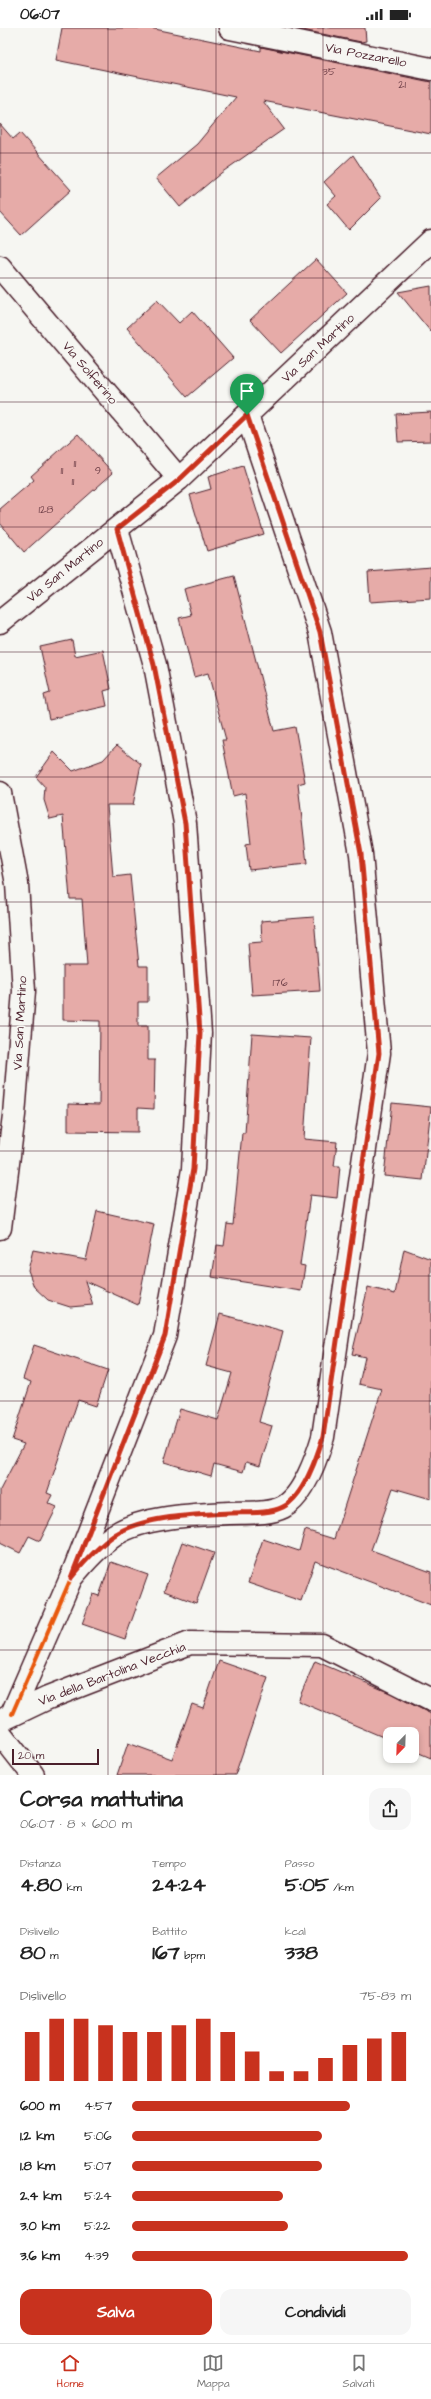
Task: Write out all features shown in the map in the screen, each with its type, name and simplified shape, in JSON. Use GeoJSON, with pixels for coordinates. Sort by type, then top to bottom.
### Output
{"type":"FeatureCollection","features":[{"type":"Feature","properties":{"kind":"street","name":"Via Pozzarello"},"geometry":{"type":"LineString","coordinates":[[230,28],[431,69]]}},
{"type":"Feature","properties":{"kind":"street","name":"Via San Martino"},"geometry":{"type":"LineString","coordinates":[[0,622],[179,480],[431,241]]}},
{"type":"Feature","properties":{"kind":"street","name":"Via Solferino"},"geometry":{"type":"LineString","coordinates":[[0,267],[179,480]]}},
{"type":"Feature","properties":{"kind":"street"},"geometry":{"type":"LineString","coordinates":[[71,1578],[103,1544],[129,1528],[175,1517],[267,1511],[283,1507],[290,1501],[309,1474],[323,1437],[379,1053],[361,854],[320,632],[247,415]]}},
{"type":"Feature","properties":{"kind":"street"},"geometry":{"type":"LineString","coordinates":[[6,1718],[71,1578],[165,1336],[193,1169],[200,1033],[185,823],[154,665],[117,529]]}},
{"type":"Feature","properties":{"kind":"street","name":"Via San Martino"},"geometry":{"type":"LineString","coordinates":[[0,794],[17,884],[24,991],[14,1115],[0,1228]]}},
{"type":"Feature","properties":{"kind":"street","name":"Via della Bartolina Vecchia"},"geometry":{"type":"LineString","coordinates":[[6,1718],[48,1698],[190,1643],[322,1645],[431,1700]]}},
{"type":"Feature","properties":{"kind":"street"},"geometry":{"type":"LineString","coordinates":[[0,1733],[33,1775]]}},
{"type":"Feature","properties":{"kind":"building"},"geometry":{"type":"Polygon","coordinates":[[[62,28],[150,28],[261,51],[261,47],[431,82],[431,134],[263,101],[284,129],[221,173],[180,207],[156,178],[197,144],[236,97],[56,60],[62,28]]]}},
{"type":"Feature","properties":{"kind":"building"},"geometry":{"type":"Polygon","coordinates":[[[293,28],[365,28],[366,41],[361,42],[293,28]]]}},
{"type":"Feature","properties":{"kind":"building"},"geometry":{"type":"Polygon","coordinates":[[[0,124],[13,139],[20,133],[71,190],[21,235],[0,212],[0,124]]]}},
{"type":"Feature","properties":{"kind":"building"},"geometry":{"type":"Polygon","coordinates":[[[353,155],[381,198],[349,230],[327,204],[336,196],[324,182],[353,155]]]}},
{"type":"Feature","properties":{"kind":"building"},"geometry":{"type":"Polygon","coordinates":[[[316,259],[347,293],[281,353],[250,320],[316,259]]]}},
{"type":"Feature","properties":{"kind":"building"},"geometry":{"type":"Polygon","coordinates":[[[431,286],[431,332],[398,292],[431,286]]]}},
{"type":"Feature","properties":{"kind":"building"},"geometry":{"type":"Polygon","coordinates":[[[157,300],[179,323],[192,311],[233,358],[187,397],[127,328],[157,300]]]}},
{"type":"Feature","properties":{"kind":"building"},"geometry":{"type":"Polygon","coordinates":[[[431,412],[431,441],[398,442],[396,414],[431,412]]]}},
{"type":"Feature","properties":{"kind":"building"},"geometry":{"type":"Polygon","coordinates":[[[78,434],[113,473],[24,552],[0,523],[0,509],[34,480],[31,476],[78,434]]]}},
{"type":"Feature","properties":{"kind":"building"},"geometry":{"type":"Polygon","coordinates":[[[243,466],[264,534],[207,551],[190,495],[211,489],[208,477],[243,466]]]}},
{"type":"Feature","properties":{"kind":"building"},"geometry":{"type":"Polygon","coordinates":[[[431,567],[431,598],[370,602],[368,572],[431,567]]]}},
{"type":"Feature","properties":{"kind":"building"},"geometry":{"type":"Polygon","coordinates":[[[234,576],[274,731],[295,727],[305,782],[298,784],[307,864],[249,870],[246,844],[251,843],[245,793],[233,796],[222,740],[226,740],[208,673],[194,677],[179,618],[191,615],[184,589],[234,576]]]}},
{"type":"Feature","properties":{"kind":"building"},"geometry":{"type":"Polygon","coordinates":[[[72,640],[75,656],[103,650],[111,689],[104,691],[107,706],[49,719],[44,695],[50,693],[40,647],[72,640]]]}},
{"type":"Feature","properties":{"kind":"building"},"geometry":{"type":"Polygon","coordinates":[[[117,745],[141,764],[133,805],[107,805],[113,877],[130,875],[139,966],[148,966],[148,1002],[138,1002],[138,1026],[148,1026],[148,1060],[155,1060],[154,1109],[138,1108],[138,1132],[68,1131],[68,1104],[99,1105],[100,1021],[63,1020],[63,966],[87,966],[82,899],[70,899],[63,816],[50,819],[44,800],[45,787],[36,777],[54,752],[73,771],[103,760],[117,745]]]}},
{"type":"Feature","properties":{"kind":"building"},"geometry":{"type":"Polygon","coordinates":[[[314,917],[320,991],[252,995],[248,943],[262,942],[261,921],[314,917]]]}},
{"type":"Feature","properties":{"kind":"building"},"geometry":{"type":"Polygon","coordinates":[[[252,1034],[311,1038],[304,1139],[337,1142],[334,1166],[340,1166],[337,1198],[310,1195],[300,1265],[305,1266],[301,1291],[212,1277],[217,1245],[224,1246],[227,1224],[233,1225],[242,1133],[245,1133],[252,1034]]]}},
{"type":"Feature","properties":{"kind":"building"},"geometry":{"type":"Polygon","coordinates":[[[392,1103],[431,1107],[423,1180],[384,1176],[392,1103]]]}},
{"type":"Feature","properties":{"kind":"building"},"geometry":{"type":"Polygon","coordinates":[[[97,1211],[154,1224],[138,1305],[85,1281],[93,1305],[70,1307],[48,1300],[34,1287],[28,1270],[33,1250],[86,1260],[97,1211]]]}},
{"type":"Feature","properties":{"kind":"building"},"geometry":{"type":"Polygon","coordinates":[[[404,1249],[431,1259],[431,1499],[393,1488],[371,1550],[431,1572],[431,1605],[315,1561],[301,1601],[248,1583],[263,1539],[299,1551],[305,1530],[334,1539],[382,1389],[359,1384],[365,1357],[352,1354],[368,1287],[395,1294],[404,1249]]]}},
{"type":"Feature","properties":{"kind":"building"},"geometry":{"type":"Polygon","coordinates":[[[220,1314],[283,1331],[259,1422],[272,1426],[260,1466],[246,1462],[243,1472],[214,1464],[211,1476],[164,1462],[180,1409],[218,1420],[232,1373],[206,1366],[220,1314]]]}},
{"type":"Feature","properties":{"kind":"building"},"geometry":{"type":"Polygon","coordinates":[[[34,1345],[108,1370],[96,1406],[78,1400],[47,1493],[52,1495],[48,1503],[57,1507],[40,1541],[29,1536],[20,1553],[0,1543],[0,1490],[24,1444],[12,1440],[31,1382],[23,1379],[34,1345]]]}},
{"type":"Feature","properties":{"kind":"building"},"geometry":{"type":"Polygon","coordinates":[[[182,1542],[214,1553],[196,1603],[164,1591],[182,1542]]]}},
{"type":"Feature","properties":{"kind":"building"},"geometry":{"type":"Polygon","coordinates":[[[111,1562],[148,1575],[125,1639],[82,1624],[93,1594],[99,1596],[111,1562]]]}},
{"type":"Feature","properties":{"kind":"building"},"geometry":{"type":"Polygon","coordinates":[[[219,1661],[268,1678],[235,1775],[117,1775],[128,1743],[172,1759],[192,1704],[203,1708],[219,1661]]]}},
{"type":"Feature","properties":{"kind":"building"},"geometry":{"type":"Polygon","coordinates":[[[315,1661],[390,1693],[431,1714],[431,1758],[419,1753],[419,1727],[383,1727],[383,1737],[298,1701],[315,1661]]]}},
{"type":"Feature","properties":{"kind":"cycle path"},"geometry":{"type":"LineString","coordinates":[[71,1578],[92,1554],[109,1539],[116,1534],[141,1523],[186,1516],[256,1513],[277,1510],[283,1507],[297,1495],[303,1486],[313,1465],[323,1437],[379,1053],[361,854],[320,632],[247,415]]}},
{"type":"Feature","properties":{"kind":"cycle path"},"geometry":{"type":"LineString","coordinates":[[12,1714],[71,1578],[165,1336],[193,1169],[200,1033],[185,823],[155,665],[117,529]]}},
{"type":"Feature","properties":{"kind":"route"},"geometry":{"type":"LineString","coordinates":[[247,415],[320,632],[361,854],[379,1053],[323,1437],[318,1455],[309,1474],[290,1501],[283,1507],[267,1511],[175,1517],[129,1528],[103,1544],[86,1560],[71,1578],[165,1336],[193,1169],[200,1033],[185,823],[154,665],[117,529],[179,480],[247,415]]}}]}
